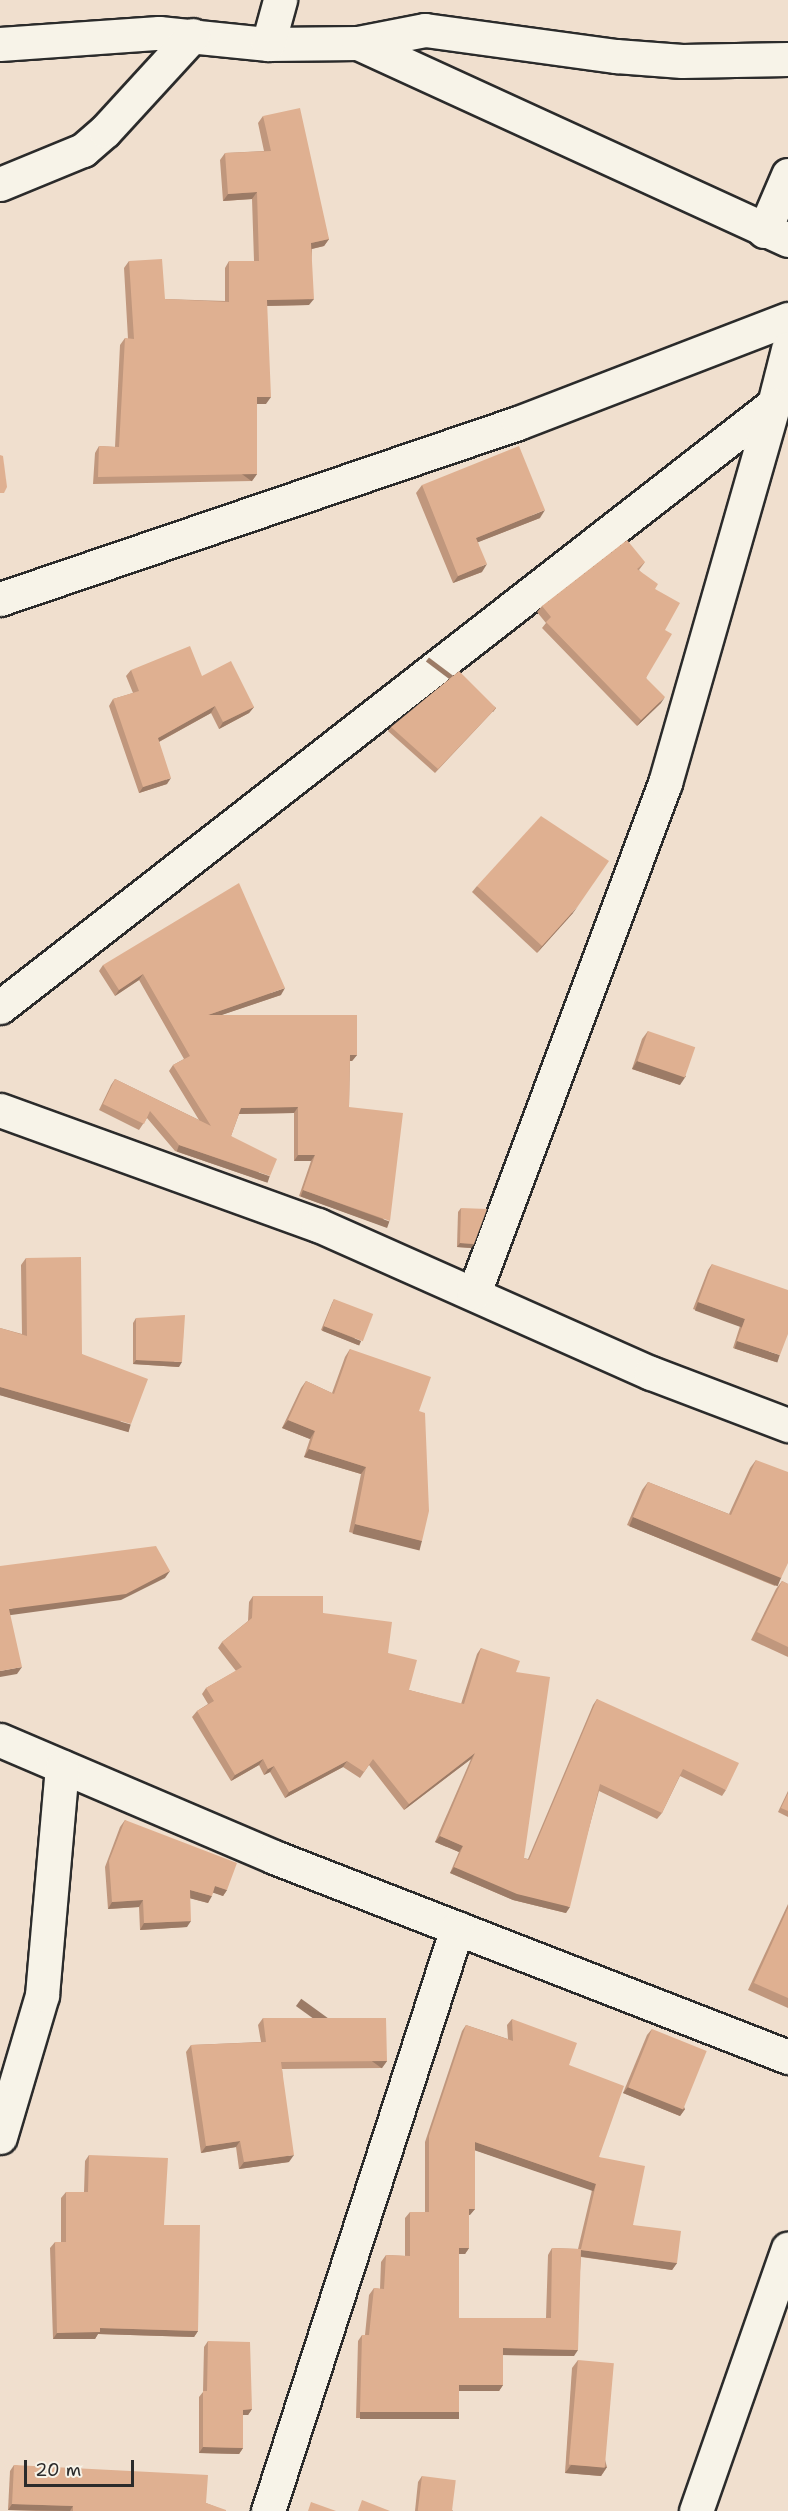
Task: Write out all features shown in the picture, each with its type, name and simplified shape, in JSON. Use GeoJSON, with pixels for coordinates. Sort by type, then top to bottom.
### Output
{"type":"FeatureCollection","features":[{"type":"Feature","properties":{"kind":"street"},"geometry":{"type":"LineString","coordinates":[[268,44],[280,0]]}},
{"type":"Feature","properties":{"kind":"street"},"geometry":{"type":"LineString","coordinates":[[0,44],[122,34],[193,35],[268,44],[358,43],[425,30],[616,56],[682,61],[788,59]]}},
{"type":"Feature","properties":{"kind":"street"},"geometry":{"type":"LineString","coordinates":[[0,184],[83,150],[193,35]]}},
{"type":"Feature","properties":{"kind":"street"},"geometry":{"type":"LineString","coordinates":[[358,43],[776,235],[788,175]]}},
{"type":"Feature","properties":{"kind":"street"},"geometry":{"type":"LineString","coordinates":[[0,599],[518,423],[788,319]]}},
{"type":"Feature","properties":{"kind":"street"},"geometry":{"type":"LineString","coordinates":[[474,1293],[664,783],[788,349]]}},
{"type":"Feature","properties":{"kind":"street"},"geometry":{"type":"LineString","coordinates":[[0,1007],[774,404]]}},
{"type":"Feature","properties":{"kind":"street"},"geometry":{"type":"LineString","coordinates":[[0,1110],[318,1225],[651,1373],[788,1425]]}},
{"type":"Feature","properties":{"kind":"street"},"geometry":{"type":"LineString","coordinates":[[0,1740],[274,1857],[788,2057]]}},
{"type":"Feature","properties":{"kind":"street"},"geometry":{"type":"LineString","coordinates":[[0,2138],[42,1995],[62,1767]]}},
{"type":"Feature","properties":{"kind":"street"},"geometry":{"type":"LineString","coordinates":[[268,2511],[457,1928]]}},
{"type":"Feature","properties":{"kind":"street"},"geometry":{"type":"LineString","coordinates":[[696,2511],[788,2249]]}},
{"type":"Feature","properties":{"kind":"building"},"geometry":{"type":"Polygon","coordinates":[[[300,108],[329,239],[311,243],[314,299],[267,300],[271,397],[257,397],[257,474],[98,477],[99,446],[119,447],[125,338],[134,339],[129,261],[162,259],[165,299],[229,302],[229,261],[259,261],[257,192],[228,194],[225,153],[271,151],[263,116],[300,108]]]}},
{"type":"Feature","properties":{"kind":"building"},"geometry":{"type":"Polygon","coordinates":[[[519,446],[545,510],[476,538],[487,564],[458,576],[422,485],[519,446]]]}},
{"type":"Feature","properties":{"kind":"building"},"geometry":{"type":"Polygon","coordinates":[[[0,455],[3,456],[7,487],[4,493],[0,493],[0,455]]]}},
{"type":"Feature","properties":{"kind":"building"},"geometry":{"type":"Polygon","coordinates":[[[627,540],[645,562],[637,569],[658,584],[655,589],[680,603],[665,630],[672,634],[646,678],[665,697],[641,720],[546,622],[551,617],[542,606],[627,540]]]}},
{"type":"Feature","properties":{"kind":"building"},"geometry":{"type":"Polygon","coordinates":[[[190,646],[202,676],[231,661],[254,707],[223,722],[215,706],[158,738],[171,778],[143,787],[113,699],[139,691],[131,670],[190,646]]]}},
{"type":"Feature","properties":{"kind":"building"},"geometry":{"type":"Polygon","coordinates":[[[459,671],[496,708],[438,769],[391,727],[459,671]]]}},
{"type":"Feature","properties":{"kind":"building"},"geometry":{"type":"Polygon","coordinates":[[[541,816],[609,861],[578,906],[542,946],[477,886],[541,816]]]}},
{"type":"Feature","properties":{"kind":"building"},"geometry":{"type":"Polygon","coordinates":[[[239,883],[285,988],[208,1015],[357,1015],[357,1055],[350,1055],[349,1107],[403,1113],[390,1221],[303,1190],[315,1155],[298,1155],[298,1107],[241,1108],[231,1136],[277,1159],[270,1176],[179,1145],[150,1111],[144,1124],[103,1104],[115,1079],[211,1126],[173,1065],[190,1056],[143,974],[119,990],[103,965],[239,883]]]}},
{"type":"Feature","properties":{"kind":"building"},"geometry":{"type":"Polygon","coordinates":[[[648,1031],[695,1047],[685,1078],[638,1061],[648,1031]]]}},
{"type":"Feature","properties":{"kind":"building"},"geometry":{"type":"Polygon","coordinates":[[[461,1208],[487,1209],[474,1244],[460,1243],[461,1208]]]}},
{"type":"Feature","properties":{"kind":"building"},"geometry":{"type":"Polygon","coordinates":[[[81,1257],[82,1354],[148,1379],[131,1424],[0,1387],[0,1328],[27,1336],[26,1258],[81,1257]]]}},
{"type":"Feature","properties":{"kind":"building"},"geometry":{"type":"Polygon","coordinates":[[[712,1264],[788,1290],[788,1334],[780,1355],[737,1341],[745,1319],[698,1302],[712,1264]]]}},
{"type":"Feature","properties":{"kind":"building"},"geometry":{"type":"Polygon","coordinates":[[[334,1299],[373,1314],[363,1341],[324,1326],[334,1299]]]}},
{"type":"Feature","properties":{"kind":"building"},"geometry":{"type":"Polygon","coordinates":[[[185,1315],[182,1362],[136,1360],[136,1318],[185,1315]]]}},
{"type":"Feature","properties":{"kind":"building"},"geometry":{"type":"Polygon","coordinates":[[[350,1349],[431,1377],[419,1411],[425,1413],[429,1511],[422,1541],[355,1524],[366,1467],[309,1449],[315,1431],[288,1420],[306,1381],[334,1394],[350,1349]]]}},
{"type":"Feature","properties":{"kind":"building"},"geometry":{"type":"Polygon","coordinates":[[[756,1460],[788,1472],[788,1563],[781,1578],[633,1517],[648,1482],[731,1515],[756,1460]]]}},
{"type":"Feature","properties":{"kind":"building"},"geometry":{"type":"Polygon","coordinates":[[[156,1546],[170,1571],[126,1594],[9,1609],[22,1667],[0,1671],[0,1566],[156,1546]]]}},
{"type":"Feature","properties":{"kind":"building"},"geometry":{"type":"Polygon","coordinates":[[[782,1581],[788,1584],[788,1647],[757,1632],[782,1581]]]}},
{"type":"Feature","properties":{"kind":"building"},"geometry":{"type":"Polygon","coordinates":[[[253,1596],[323,1596],[323,1613],[392,1622],[388,1653],[417,1660],[409,1690],[464,1704],[481,1648],[520,1661],[516,1672],[550,1677],[524,1858],[529,1860],[597,1699],[739,1763],[726,1790],[683,1769],[662,1813],[600,1784],[570,1907],[517,1894],[454,1867],[463,1846],[440,1836],[475,1753],[409,1804],[373,1759],[364,1772],[347,1761],[289,1792],[274,1766],[268,1769],[263,1759],[235,1775],[197,1711],[214,1701],[206,1688],[242,1667],[222,1642],[252,1618],[253,1596]]]}},
{"type":"Feature","properties":{"kind":"building"},"geometry":{"type":"Polygon","coordinates":[[[788,1793],[788,1811],[781,1808],[788,1793]]]}},
{"type":"Feature","properties":{"kind":"building"},"geometry":{"type":"Polygon","coordinates":[[[125,1820],[237,1863],[227,1890],[215,1886],[212,1896],[190,1890],[191,1921],[144,1923],[143,1900],[112,1902],[109,1861],[125,1820]]]}},
{"type":"Feature","properties":{"kind":"building"},"geometry":{"type":"Polygon","coordinates":[[[788,1908],[788,1998],[754,1983],[788,1908]]]}},
{"type":"Feature","properties":{"kind":"building"},"geometry":{"type":"Polygon","coordinates":[[[263,2018],[386,2018],[387,2061],[281,2062],[294,2155],[244,2162],[240,2141],[206,2146],[191,2045],[266,2042],[263,2018]]]}},
{"type":"Feature","properties":{"kind":"building"},"geometry":{"type":"Polygon","coordinates":[[[512,2019],[577,2043],[569,2065],[624,2086],[599,2157],[645,2166],[633,2225],[681,2231],[677,2263],[581,2250],[578,2350],[503,2348],[503,2385],[459,2385],[459,2412],[360,2412],[362,2335],[369,2335],[374,2288],[384,2289],[386,2255],[410,2256],[410,2212],[429,2212],[429,2136],[466,2025],[513,2041],[512,2019]],[[475,2142],[475,2209],[469,2209],[469,2248],[459,2248],[459,2318],[551,2318],[552,2248],[581,2249],[596,2184],[475,2142]]]}},
{"type":"Feature","properties":{"kind":"building"},"geometry":{"type":"Polygon","coordinates":[[[652,2029],[707,2051],[683,2110],[628,2087],[652,2029]]]}},
{"type":"Feature","properties":{"kind":"building"},"geometry":{"type":"Polygon","coordinates":[[[89,2155],[168,2158],[164,2225],[200,2225],[198,2331],[100,2328],[100,2332],[57,2333],[55,2242],[66,2242],[66,2192],[88,2192],[89,2155]]]}},
{"type":"Feature","properties":{"kind":"building"},"geometry":{"type":"Polygon","coordinates":[[[208,2341],[250,2342],[252,2409],[243,2410],[243,2448],[203,2447],[203,2391],[207,2391],[208,2341]]]}},
{"type":"Feature","properties":{"kind":"building"},"geometry":{"type":"Polygon","coordinates":[[[578,2360],[614,2363],[605,2468],[569,2465],[578,2360]]]}},
{"type":"Feature","properties":{"kind":"building"},"geometry":{"type":"Polygon","coordinates":[[[14,2465],[208,2475],[206,2503],[226,2511],[73,2511],[73,2506],[12,2504],[14,2465]]]}},
{"type":"Feature","properties":{"kind":"building"},"geometry":{"type":"Polygon","coordinates":[[[422,2476],[456,2480],[452,2511],[418,2511],[422,2476]]]}},
{"type":"Feature","properties":{"kind":"building"},"geometry":{"type":"Polygon","coordinates":[[[362,2500],[390,2511],[358,2511],[362,2500]]]}},
{"type":"Feature","properties":{"kind":"building"},"geometry":{"type":"Polygon","coordinates":[[[311,2502],[336,2511],[308,2511],[311,2502]]]}}]}
